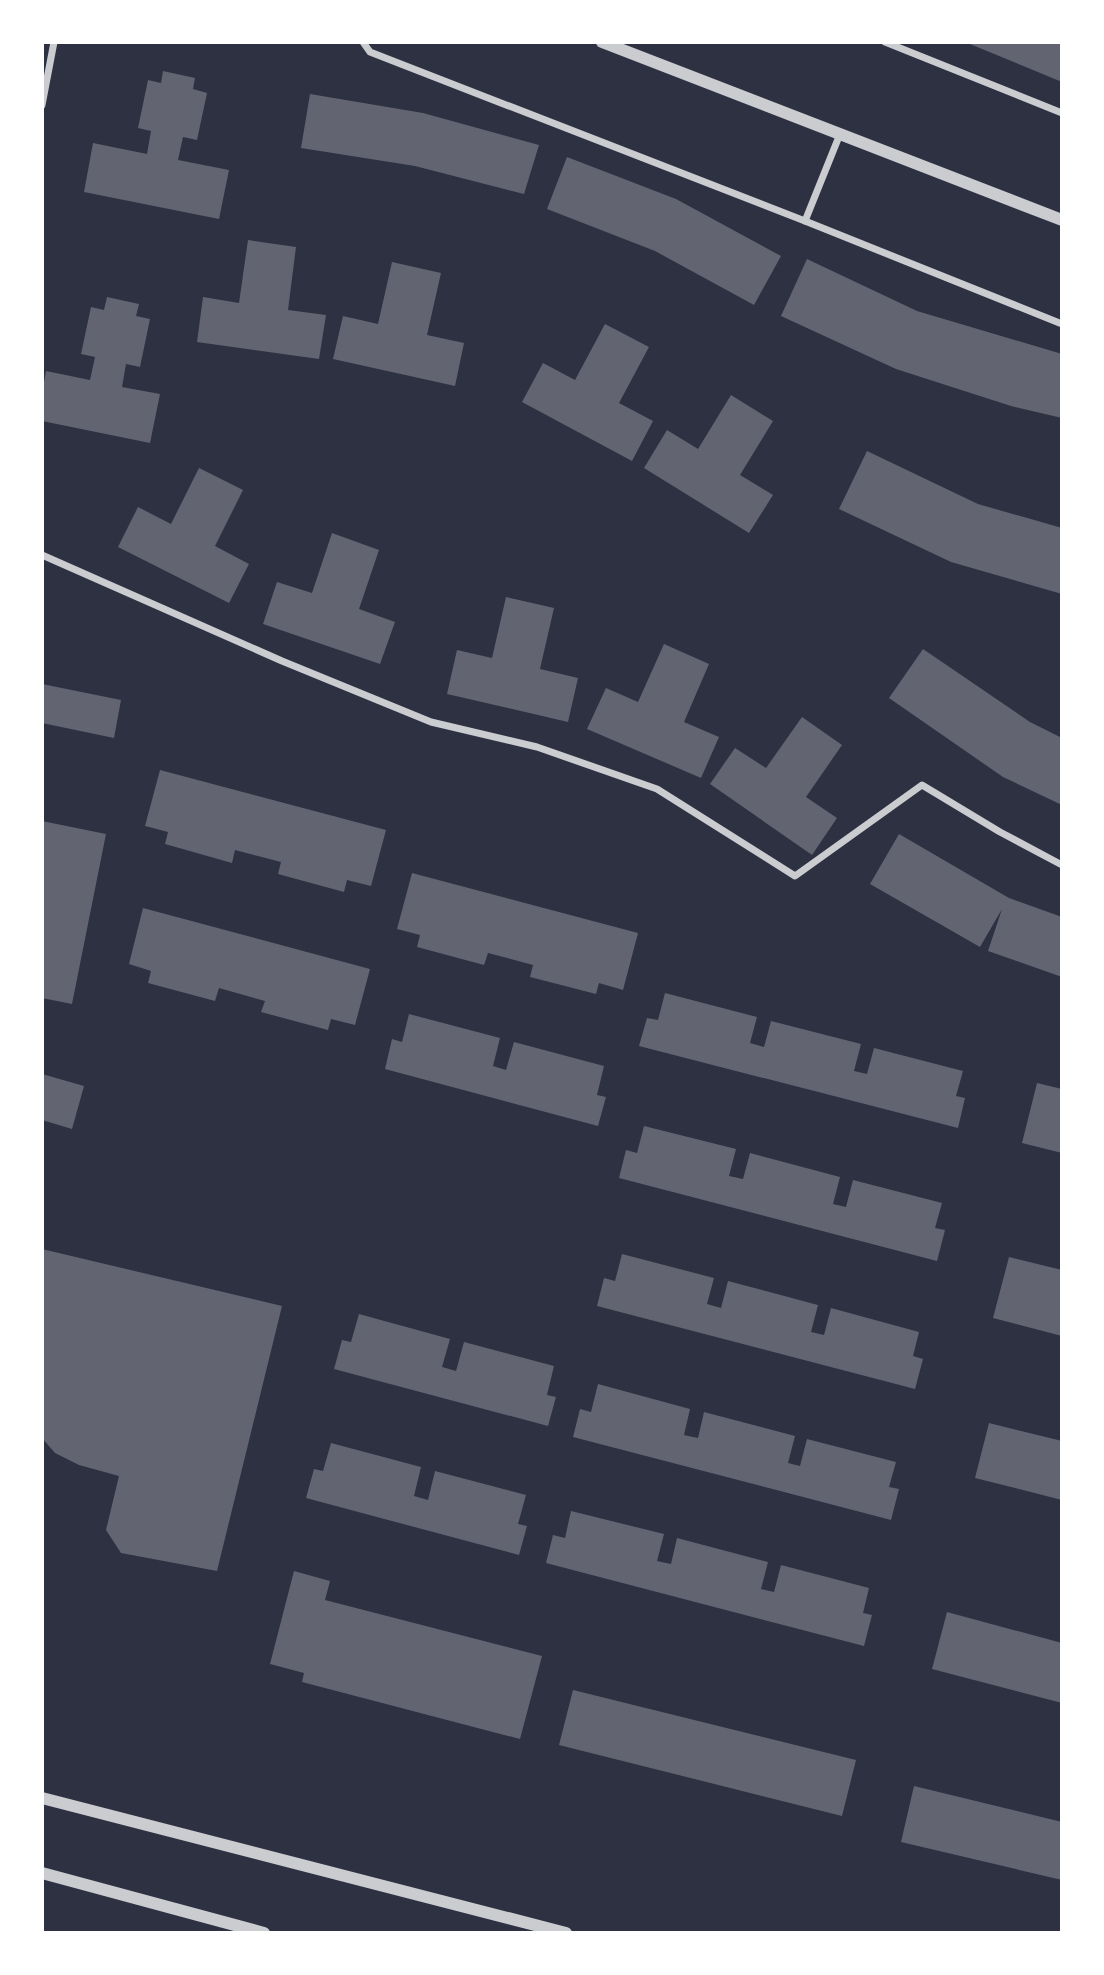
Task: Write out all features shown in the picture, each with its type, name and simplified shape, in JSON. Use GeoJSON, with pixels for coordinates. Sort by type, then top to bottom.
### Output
{"type":"FeatureCollection","features":[{"type":"Feature","properties":{"kind":"street"},"geometry":{"type":"LineString","coordinates":[[42,105],[54,42]]}},
{"type":"Feature","properties":{"kind":"street"},"geometry":{"type":"LineString","coordinates":[[363,42],[370,52],[1062,324]]}},
{"type":"Feature","properties":{"kind":"street"},"geometry":{"type":"LineString","coordinates":[[602,42],[1062,220]]}},
{"type":"Feature","properties":{"kind":"street"},"geometry":{"type":"LineString","coordinates":[[885,42],[1062,113]]}},
{"type":"Feature","properties":{"kind":"street"},"geometry":{"type":"LineString","coordinates":[[805,221],[840,134]]}},
{"type":"Feature","properties":{"kind":"street"},"geometry":{"type":"LineString","coordinates":[[42,555],[282,661],[431,722],[537,747],[657,789],[795,876],[922,785],[1000,832],[1062,865]]}},
{"type":"Feature","properties":{"kind":"street"},"geometry":{"type":"LineString","coordinates":[[42,1798],[566,1933]]}},
{"type":"Feature","properties":{"kind":"street"},"geometry":{"type":"LineString","coordinates":[[42,1873],[264,1933]]}},
{"type":"Feature","properties":{"kind":"building"},"geometry":{"type":"Polygon","coordinates":[[[965,42],[1062,42],[1062,82],[965,42]]]}},
{"type":"Feature","properties":{"kind":"building"},"geometry":{"type":"Polygon","coordinates":[[[163,71],[195,78],[193,89],[207,93],[197,140],[183,137],[178,160],[229,170],[219,219],[84,192],[93,143],[147,154],[151,131],[138,128],[148,80],[161,83],[163,71]]]}},
{"type":"Feature","properties":{"kind":"building"},"geometry":{"type":"Polygon","coordinates":[[[310,94],[423,113],[539,145],[524,194],[415,166],[301,148],[310,94]]]}},
{"type":"Feature","properties":{"kind":"building"},"geometry":{"type":"Polygon","coordinates":[[[567,157],[676,199],[781,256],[754,305],[655,251],[547,209],[567,157]]]}},
{"type":"Feature","properties":{"kind":"building"},"geometry":{"type":"Polygon","coordinates":[[[248,240],[296,247],[288,310],[326,315],[319,359],[197,342],[203,297],[239,303],[248,240]]]}},
{"type":"Feature","properties":{"kind":"building"},"geometry":{"type":"Polygon","coordinates":[[[807,259],[917,311],[1062,354],[1062,418],[1011,406],[896,369],[781,316],[807,259]]]}},
{"type":"Feature","properties":{"kind":"building"},"geometry":{"type":"Polygon","coordinates":[[[392,262],[441,273],[427,335],[464,343],[455,386],[333,359],[343,316],[378,324],[392,262]]]}},
{"type":"Feature","properties":{"kind":"building"},"geometry":{"type":"Polygon","coordinates":[[[107,297],[139,304],[136,316],[150,319],[140,367],[126,364],[122,387],[160,394],[150,443],[42,421],[42,393],[46,371],[90,380],[95,357],[81,354],[91,307],[104,310],[107,297]]]}},
{"type":"Feature","properties":{"kind":"building"},"geometry":{"type":"Polygon","coordinates":[[[605,324],[649,347],[619,403],[653,421],[632,461],[522,402],[543,363],[575,380],[605,324]]]}},
{"type":"Feature","properties":{"kind":"building"},"geometry":{"type":"Polygon","coordinates":[[[731,395],[773,421],[740,475],[773,495],[749,533],[644,468],[667,430],[698,449],[731,395]]]}},
{"type":"Feature","properties":{"kind":"building"},"geometry":{"type":"Polygon","coordinates":[[[867,451],[978,504],[1062,528],[1062,594],[951,562],[839,509],[867,451]]]}},
{"type":"Feature","properties":{"kind":"building"},"geometry":{"type":"Polygon","coordinates":[[[199,468],[243,490],[215,546],[249,564],[229,603],[118,547],[138,507],[171,524],[199,468]]]}},
{"type":"Feature","properties":{"kind":"building"},"geometry":{"type":"Polygon","coordinates":[[[332,533],[379,550],[359,609],[395,622],[380,664],[263,624],[277,582],[312,593],[332,533]]]}},
{"type":"Feature","properties":{"kind":"building"},"geometry":{"type":"Polygon","coordinates":[[[506,597],[554,608],[540,669],[578,678],[568,722],[447,694],[457,650],[492,658],[506,597]]]}},
{"type":"Feature","properties":{"kind":"building"},"geometry":{"type":"Polygon","coordinates":[[[664,644],[709,664],[684,722],[719,737],[701,778],[587,729],[606,688],[638,702],[664,644]]]}},
{"type":"Feature","properties":{"kind":"building"},"geometry":{"type":"Polygon","coordinates":[[[923,649],[1030,722],[1062,738],[1062,805],[1003,777],[889,698],[923,649]]]}},
{"type":"Feature","properties":{"kind":"building"},"geometry":{"type":"Polygon","coordinates":[[[42,684],[121,700],[114,738],[42,723],[42,684]]]}},
{"type":"Feature","properties":{"kind":"building"},"geometry":{"type":"Polygon","coordinates":[[[802,717],[842,745],[806,797],[837,818],[812,855],[710,784],[735,748],[766,768],[802,717]]]}},
{"type":"Feature","properties":{"kind":"building"},"geometry":{"type":"Polygon","coordinates":[[[160,770],[386,830],[371,886],[347,880],[344,892],[278,874],[281,862],[235,850],[232,863],[165,844],[168,832],[145,826],[160,770]]]}},
{"type":"Feature","properties":{"kind":"building"},"geometry":{"type":"Polygon","coordinates":[[[42,821],[106,834],[72,1004],[42,998],[42,821]]]}},
{"type":"Feature","properties":{"kind":"building"},"geometry":{"type":"Polygon","coordinates":[[[899,834],[1009,898],[1062,917],[1062,977],[988,951],[1002,909],[980,947],[870,884],[899,834]]]}},
{"type":"Feature","properties":{"kind":"building"},"geometry":{"type":"Polygon","coordinates":[[[412,873],[638,933],[623,990],[599,983],[596,994],[530,977],[533,965],[488,953],[484,965],[417,947],[420,935],[397,929],[412,873]]]}},
{"type":"Feature","properties":{"kind":"building"},"geometry":{"type":"Polygon","coordinates":[[[143,908],[370,969],[355,1025],[331,1019],[328,1030],[261,1012],[265,1001],[219,988],[215,1001],[148,983],[151,971],[129,964],[143,908]]]}},
{"type":"Feature","properties":{"kind":"building"},"geometry":{"type":"Polygon","coordinates":[[[665,993],[757,1017],[750,1043],[764,1047],[771,1021],[861,1044],[854,1071],[867,1074],[874,1048],[963,1071],[956,1096],[965,1098],[958,1128],[639,1046],[647,1018],[658,1020],[665,993]]]}},
{"type":"Feature","properties":{"kind":"building"},"geometry":{"type":"Polygon","coordinates":[[[409,1014],[500,1038],[493,1066],[506,1070],[514,1042],[604,1066],[597,1095],[606,1097],[598,1126],[385,1069],[392,1039],[402,1042],[409,1014]]]}},
{"type":"Feature","properties":{"kind":"building"},"geometry":{"type":"Polygon","coordinates":[[[42,1074],[84,1086],[72,1129],[42,1120],[42,1074]]]}},
{"type":"Feature","properties":{"kind":"building"},"geometry":{"type":"Polygon","coordinates":[[[1037,1083],[1062,1089],[1062,1153],[1022,1143],[1037,1083]]]}},
{"type":"Feature","properties":{"kind":"building"},"geometry":{"type":"Polygon","coordinates":[[[644,1126],[736,1149],[729,1176],[743,1179],[750,1153],[840,1177],[833,1204],[846,1207],[853,1180],[942,1203],[935,1228],[945,1230],[937,1261],[619,1178],[626,1150],[637,1153],[644,1126]]]}},
{"type":"Feature","properties":{"kind":"building"},"geometry":{"type":"Polygon","coordinates":[[[42,1249],[282,1306],[217,1571],[121,1553],[106,1530],[119,1476],[79,1465],[55,1453],[42,1438],[42,1249]]]}},
{"type":"Feature","properties":{"kind":"building"},"geometry":{"type":"Polygon","coordinates":[[[622,1254],[714,1278],[707,1304],[721,1308],[728,1281],[818,1305],[811,1332],[824,1335],[831,1308],[919,1332],[913,1356],[923,1359],[915,1389],[597,1306],[604,1278],[615,1281],[622,1254]]]}},
{"type":"Feature","properties":{"kind":"building"},"geometry":{"type":"Polygon","coordinates":[[[1009,1257],[1062,1270],[1062,1336],[993,1318],[1009,1257]]]}},
{"type":"Feature","properties":{"kind":"building"},"geometry":{"type":"Polygon","coordinates":[[[359,1314],[450,1339],[442,1367],[456,1371],[464,1342],[554,1366],[547,1395],[556,1397],[548,1426],[334,1369],[342,1340],[351,1342],[359,1314]]]}},
{"type":"Feature","properties":{"kind":"building"},"geometry":{"type":"Polygon","coordinates":[[[598,1384],[690,1409],[684,1435],[698,1438],[704,1412],[795,1436],[788,1463],[800,1466],[807,1439],[896,1462],[889,1487],[899,1489],[891,1520],[573,1437],[580,1409],[591,1412],[598,1384]]]}},
{"type":"Feature","properties":{"kind":"building"},"geometry":{"type":"Polygon","coordinates":[[[989,1423],[1062,1441],[1062,1500],[975,1478],[989,1423]]]}},
{"type":"Feature","properties":{"kind":"building"},"geometry":{"type":"Polygon","coordinates":[[[331,1443],[421,1467],[414,1496],[428,1500],[435,1471],[526,1495],[518,1524],[527,1526],[519,1555],[306,1498],[314,1469],[323,1471],[331,1443]]]}},
{"type":"Feature","properties":{"kind":"building"},"geometry":{"type":"Polygon","coordinates":[[[571,1511],[664,1534],[657,1561],[671,1564],[677,1538],[768,1562],[761,1589],[774,1592],[781,1565],[869,1588],[863,1613],[872,1615],[864,1646],[546,1563],[553,1535],[565,1538],[571,1511]]]}},
{"type":"Feature","properties":{"kind":"building"},"geometry":{"type":"Polygon","coordinates":[[[294,1571],[330,1581],[325,1600],[542,1656],[520,1739],[302,1682],[304,1673],[270,1664],[294,1571]]]}},
{"type":"Feature","properties":{"kind":"building"},"geometry":{"type":"Polygon","coordinates":[[[947,1612],[1062,1643],[1062,1703],[932,1669],[947,1612]]]}},
{"type":"Feature","properties":{"kind":"building"},"geometry":{"type":"Polygon","coordinates":[[[573,1690],[856,1760],[842,1816],[559,1745],[573,1690]]]}},
{"type":"Feature","properties":{"kind":"building"},"geometry":{"type":"Polygon","coordinates":[[[914,1786],[1062,1822],[1062,1880],[901,1842],[914,1786]]]}}]}
